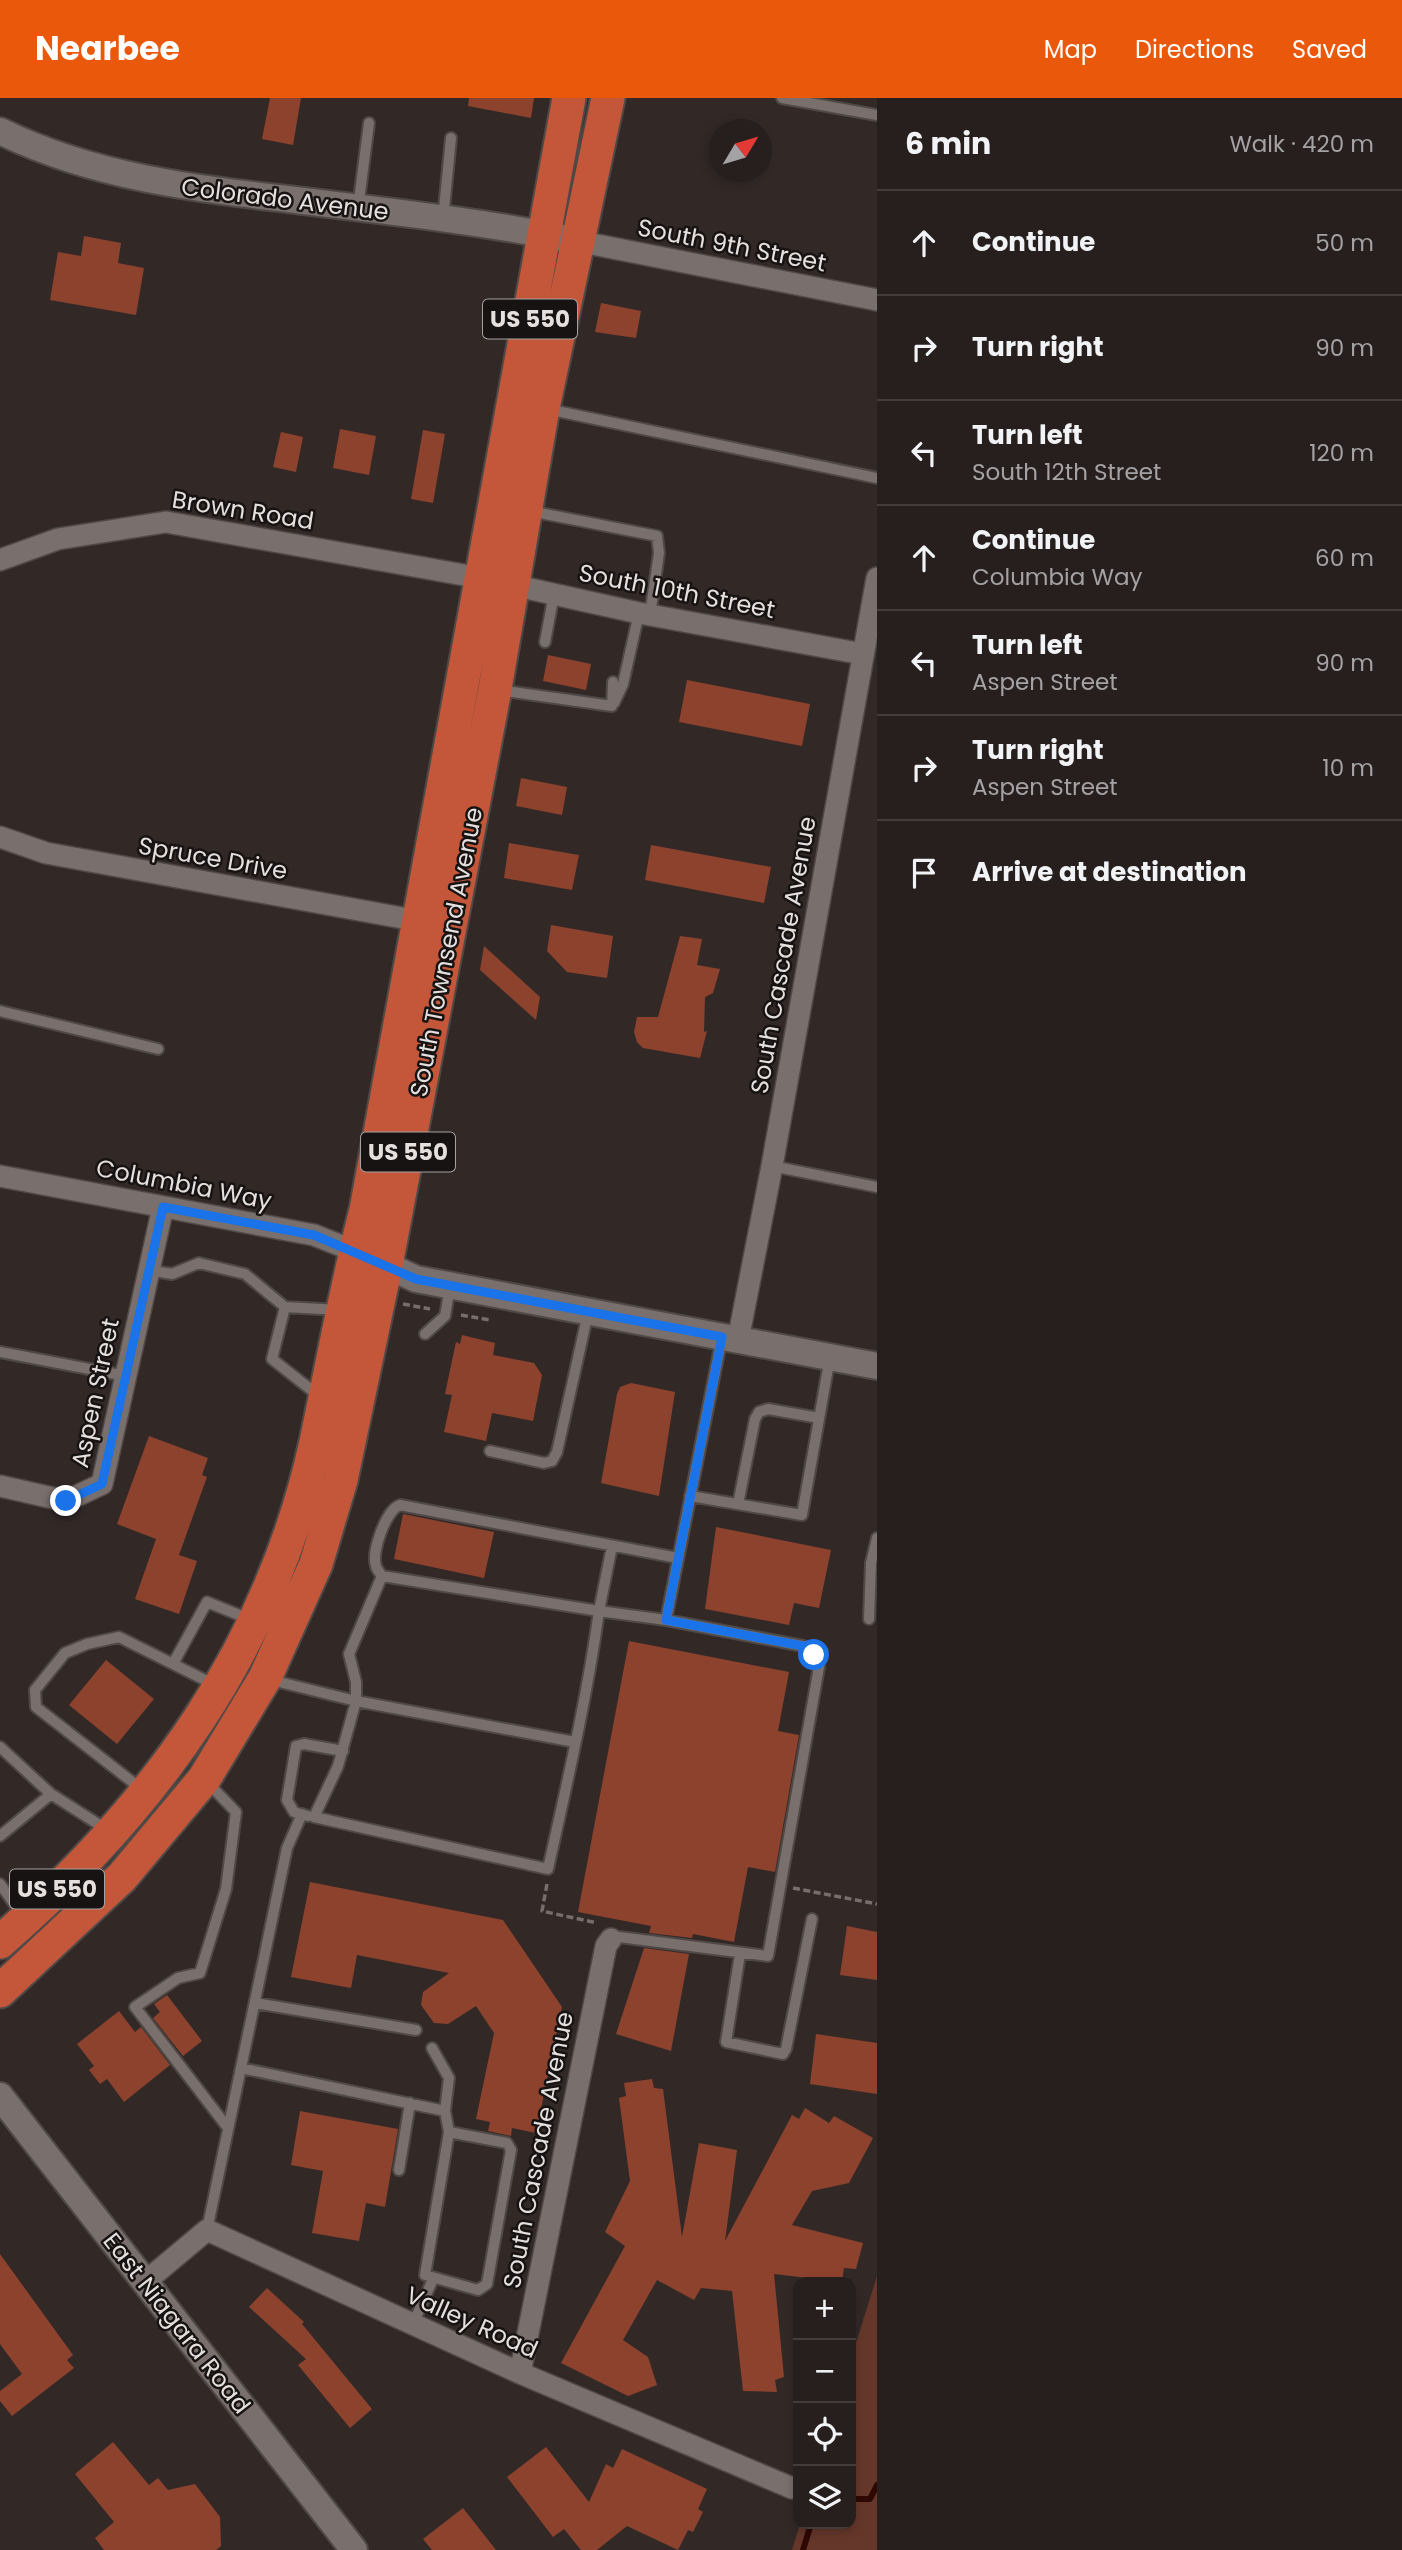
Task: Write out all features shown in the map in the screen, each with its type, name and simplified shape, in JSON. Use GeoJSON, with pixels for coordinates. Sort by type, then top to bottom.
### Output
{"type":"FeatureCollection","features":[{"type":"Feature","properties":{"kind":"highway","name":"South Townsend Avenue"},"geometry":{"type":"LineString","coordinates":[[0,1991],[122,1877],[204,1779],[265,1678],[316,1564],[341,1480],[419,921],[481,578],[529,406],[561,238],[569,98]]}},
{"type":"Feature","properties":{"kind":"highway","name":"South Townsend Avenue"},"geometry":{"type":"LineString","coordinates":[[561,238],[608,98]]}},
{"type":"Feature","properties":{"kind":"highway","name":"South Townsend Avenue"},"geometry":{"type":"LineString","coordinates":[[0,1942],[26,1919],[147,1793],[221,1688],[255,1621],[289,1532],[315,1443],[341,1310],[371,1258],[495,689],[527,510],[529,406]]}},
{"type":"Feature","properties":{"kind":"street","name":"Colorado Avenue"},"geometry":{"type":"LineString","coordinates":[[0,131],[80,164],[155,182],[443,219],[561,238]]}},
{"type":"Feature","properties":{"kind":"street","name":"South 9th Street"},"geometry":{"type":"LineString","coordinates":[[561,238],[877,300]]}},
{"type":"Feature","properties":{"kind":"street","name":"Brown Road"},"geometry":{"type":"LineString","coordinates":[[0,560],[58,539],[166,522],[481,578]]}},
{"type":"Feature","properties":{"kind":"street","name":"South 10th Street"},"geometry":{"type":"LineString","coordinates":[[481,578],[645,614],[863,654]]}},
{"type":"Feature","properties":{"kind":"street","name":"South Cascade Avenue"},"geometry":{"type":"LineString","coordinates":[[730,1338],[772,1166],[877,578]]}},
{"type":"Feature","properties":{"kind":"street","name":"Spruce Drive"},"geometry":{"type":"LineString","coordinates":[[0,837],[46,853],[419,921]]}},
{"type":"Feature","properties":{"kind":"street","name":"Columbia Way"},"geometry":{"type":"LineString","coordinates":[[0,1176],[314,1235],[371,1258]]}},
{"type":"Feature","properties":{"kind":"street","name":"Aspen Street"},"geometry":{"type":"LineString","coordinates":[[0,1486],[66,1501],[102,1484],[163,1207]]}},
{"type":"Feature","properties":{"kind":"street"},"geometry":{"type":"LineString","coordinates":[[371,1258],[407,1276],[877,1366]]}},
{"type":"Feature","properties":{"kind":"street","name":"South Cascade Avenue"},"geometry":{"type":"LineString","coordinates":[[520,2373],[609,1932]]}},
{"type":"Feature","properties":{"kind":"street","name":"East Niagara Road"},"geometry":{"type":"LineString","coordinates":[[0,2095],[354,2550]]}},
{"type":"Feature","properties":{"kind":"street"},"geometry":{"type":"LineString","coordinates":[[145,2281],[207,2230]]}},
{"type":"Feature","properties":{"kind":"street","name":"Valley Road"},"geometry":{"type":"LineString","coordinates":[[207,2230],[520,2373],[792,2488]]}},
{"type":"Feature","properties":{"kind":"lane"},"geometry":{"type":"LineString","coordinates":[[782,98],[877,115]]}},
{"type":"Feature","properties":{"kind":"lane"},"geometry":{"type":"LineString","coordinates":[[358,208],[369,123]]}},
{"type":"Feature","properties":{"kind":"lane"},"geometry":{"type":"LineString","coordinates":[[443,219],[451,138]]}},
{"type":"Feature","properties":{"kind":"lane"},"geometry":{"type":"LineString","coordinates":[[529,406],[877,478]]}},
{"type":"Feature","properties":{"kind":"lane"},"geometry":{"type":"LineString","coordinates":[[527,510],[657,536],[659,553],[645,614],[623,684],[612,706]]}},
{"type":"Feature","properties":{"kind":"lane"},"geometry":{"type":"LineString","coordinates":[[545,642],[554,594]]}},
{"type":"Feature","properties":{"kind":"lane"},"geometry":{"type":"LineString","coordinates":[[612,706],[613,682]]}},
{"type":"Feature","properties":{"kind":"lane"},"geometry":{"type":"LineString","coordinates":[[495,689],[612,706]]}},
{"type":"Feature","properties":{"kind":"lane"},"geometry":{"type":"LineString","coordinates":[[0,1011],[158,1049]]}},
{"type":"Feature","properties":{"kind":"lane"},"geometry":{"type":"LineString","coordinates":[[772,1166],[877,1187]]}},
{"type":"Feature","properties":{"kind":"lane"},"geometry":{"type":"LineString","coordinates":[[148,1270],[172,1273],[199,1264],[245,1274],[285,1307],[341,1310]]}},
{"type":"Feature","properties":{"kind":"lane"},"geometry":{"type":"LineString","coordinates":[[425,1334],[445,1316],[450,1285]]}},
{"type":"Feature","properties":{"kind":"lane"},"geometry":{"type":"LineString","coordinates":[[285,1307],[272,1359],[323,1398]]}},
{"type":"Feature","properties":{"kind":"lane"},"geometry":{"type":"LineString","coordinates":[[490,1451],[544,1462],[552,1461],[557,1452],[589,1311]]}},
{"type":"Feature","properties":{"kind":"lane"},"geometry":{"type":"LineString","coordinates":[[666,1620],[691,1496],[730,1338]]}},
{"type":"Feature","properties":{"kind":"lane"},"geometry":{"type":"LineString","coordinates":[[0,1352],[126,1376]]}},
{"type":"Feature","properties":{"kind":"lane"},"geometry":{"type":"LineString","coordinates":[[691,1496],[802,1515],[830,1357]]}},
{"type":"Feature","properties":{"kind":"lane"},"geometry":{"type":"LineString","coordinates":[[738,1504],[759,1412],[768,1409],[819,1418]]}},
{"type":"Feature","properties":{"kind":"lane"},"geometry":{"type":"LineString","coordinates":[[609,1932],[619,1937],[764,1957],[771,1951],[819,1667],[814,1655],[803,1646],[666,1620],[382,1576],[376,1566],[375,1553],[388,1513],[400,1505],[678,1559]]}},
{"type":"Feature","properties":{"kind":"lane"},"geometry":{"type":"LineString","coordinates":[[869,1619],[873,1598],[871,1563],[877,1538]]}},
{"type":"Feature","properties":{"kind":"lane"},"geometry":{"type":"LineString","coordinates":[[342,1751],[304,1744],[296,1746],[287,1801],[289,1808],[314,1817],[548,1868],[612,1546]]}},
{"type":"Feature","properties":{"kind":"lane"},"geometry":{"type":"LineString","coordinates":[[314,1817],[342,1751],[356,1701],[356,1682],[349,1654],[382,1576]]}},
{"type":"Feature","properties":{"kind":"lane"},"geometry":{"type":"LineString","coordinates":[[174,1662],[207,1602],[255,1621]]}},
{"type":"Feature","properties":{"kind":"lane"},"geometry":{"type":"LineString","coordinates":[[147,1793],[36,1707],[35,1690],[65,1653],[87,1644],[119,1637],[174,1662],[221,1688]]}},
{"type":"Feature","properties":{"kind":"lane"},"geometry":{"type":"LineString","coordinates":[[265,1678],[356,1701],[575,1742]]}},
{"type":"Feature","properties":{"kind":"lane"},"geometry":{"type":"LineString","coordinates":[[0,1746],[51,1794],[111,1832]]}},
{"type":"Feature","properties":{"kind":"lane"},"geometry":{"type":"LineString","coordinates":[[204,1779],[236,1812],[226,1889],[200,1973],[178,1978],[135,2007],[229,2128]]}},
{"type":"Feature","properties":{"kind":"lane"},"geometry":{"type":"LineString","coordinates":[[0,1836],[51,1794]]}},
{"type":"Feature","properties":{"kind":"lane"},"geometry":{"type":"LineString","coordinates":[[207,2230],[287,1848],[302,1814]]}},
{"type":"Feature","properties":{"kind":"lane"},"geometry":{"type":"LineString","coordinates":[[0,1884],[26,1919]]}},
{"type":"Feature","properties":{"kind":"lane"},"geometry":{"type":"LineString","coordinates":[[740,1954],[726,2042],[782,2054],[786,2049],[812,1919]]}},
{"type":"Feature","properties":{"kind":"lane"},"geometry":{"type":"LineString","coordinates":[[255,2003],[416,2031]]}},
{"type":"Feature","properties":{"kind":"lane"},"geometry":{"type":"LineString","coordinates":[[432,2048],[450,2078],[445,2110],[449,2132],[424,2271],[425,2275],[433,2279],[478,2290],[488,2284],[511,2150],[507,2144],[449,2132]]}},
{"type":"Feature","properties":{"kind":"lane"},"geometry":{"type":"LineString","coordinates":[[241,2068],[445,2110]]}},
{"type":"Feature","properties":{"kind":"lane"},"geometry":{"type":"LineString","coordinates":[[399,2170],[410,2103]]}},
{"type":"Feature","properties":{"kind":"lane"},"geometry":{"type":"LineString","coordinates":[[413,2324],[433,2279]]}},
{"type":"Feature","properties":{"kind":"path"},"geometry":{"type":"LineString","coordinates":[[552,1853],[542,1911],[609,1932]]}},
{"type":"Feature","properties":{"kind":"path"},"geometry":{"type":"LineString","coordinates":[[788,1888],[877,1903]]}},
{"type":"Feature","properties":{"kind":"shaded area"},"geometry":{"type":"Polygon","coordinates":[[[877,2276],[877,2550],[792,2550],[798,2529],[856,2529],[856,2343],[877,2276]]]}},
{"type":"Feature","properties":{"kind":"building"},"geometry":{"type":"Polygon","coordinates":[[[270,98],[301,98],[293,145],[262,139],[270,98]]]}},
{"type":"Feature","properties":{"kind":"building"},"geometry":{"type":"Polygon","coordinates":[[[469,98],[534,98],[531,118],[468,106],[469,98]]]}},
{"type":"Feature","properties":{"kind":"building"},"geometry":{"type":"Polygon","coordinates":[[[84,236],[121,243],[118,263],[144,268],[136,315],[50,300],[58,252],[81,256],[84,236]]]}},
{"type":"Feature","properties":{"kind":"building"},"geometry":{"type":"Polygon","coordinates":[[[601,303],[641,311],[636,338],[595,332],[601,303]]]}},
{"type":"Feature","properties":{"kind":"building"},"geometry":{"type":"Polygon","coordinates":[[[340,429],[376,436],[369,475],[333,468],[340,429]]]}},
{"type":"Feature","properties":{"kind":"building"},"geometry":{"type":"Polygon","coordinates":[[[423,430],[445,434],[433,503],[411,499],[423,430]]]}},
{"type":"Feature","properties":{"kind":"building"},"geometry":{"type":"Polygon","coordinates":[[[281,432],[303,437],[296,472],[273,467],[281,432]]]}},
{"type":"Feature","properties":{"kind":"building"},"geometry":{"type":"Polygon","coordinates":[[[548,655],[591,664],[586,690],[543,681],[548,655]]]}},
{"type":"Feature","properties":{"kind":"building"},"geometry":{"type":"Polygon","coordinates":[[[687,680],[810,704],[802,746],[679,722],[687,680]]]}},
{"type":"Feature","properties":{"kind":"building"},"geometry":{"type":"Polygon","coordinates":[[[521,778],[567,787],[562,815],[516,806],[521,778]]]}},
{"type":"Feature","properties":{"kind":"building"},"geometry":{"type":"Polygon","coordinates":[[[509,843],[579,855],[572,890],[504,878],[509,843]]]}},
{"type":"Feature","properties":{"kind":"building"},"geometry":{"type":"Polygon","coordinates":[[[651,845],[771,867],[764,903],[645,880],[651,845]]]}},
{"type":"Feature","properties":{"kind":"building"},"geometry":{"type":"Polygon","coordinates":[[[551,925],[613,936],[607,978],[567,972],[547,951],[551,925]]]}},
{"type":"Feature","properties":{"kind":"building"},"geometry":{"type":"Polygon","coordinates":[[[680,936],[702,939],[697,965],[720,969],[713,993],[705,997],[704,1032],[707,1031],[700,1058],[643,1048],[637,1042],[634,1032],[637,1017],[658,1017],[680,936]]]}},
{"type":"Feature","properties":{"kind":"building"},"geometry":{"type":"Polygon","coordinates":[[[484,946],[540,997],[536,1020],[480,970],[484,946]]]}},
{"type":"Feature","properties":{"kind":"building"},"geometry":{"type":"Polygon","coordinates":[[[462,1335],[495,1343],[493,1355],[534,1363],[542,1375],[533,1421],[492,1413],[486,1441],[444,1432],[452,1395],[445,1394],[456,1342],[460,1344],[462,1335]]]}},
{"type":"Feature","properties":{"kind":"building"},"geometry":{"type":"Polygon","coordinates":[[[631,1383],[675,1392],[659,1496],[601,1483],[617,1394],[620,1387],[631,1383]]]}},
{"type":"Feature","properties":{"kind":"building"},"geometry":{"type":"Polygon","coordinates":[[[149,1436],[208,1458],[202,1475],[207,1477],[179,1555],[197,1561],[179,1614],[135,1599],[156,1539],[117,1524],[149,1436]]]}},
{"type":"Feature","properties":{"kind":"building"},"geometry":{"type":"Polygon","coordinates":[[[403,1514],[494,1532],[484,1578],[394,1559],[403,1514]]]}},
{"type":"Feature","properties":{"kind":"building"},"geometry":{"type":"Polygon","coordinates":[[[716,1527],[831,1550],[819,1608],[794,1603],[789,1625],[705,1609],[716,1527]]]}},
{"type":"Feature","properties":{"kind":"building"},"geometry":{"type":"Polygon","coordinates":[[[629,1641],[789,1672],[778,1731],[799,1735],[775,1872],[748,1867],[734,1942],[693,1934],[692,1938],[649,1933],[651,1926],[578,1912],[629,1641]]]}},
{"type":"Feature","properties":{"kind":"building"},"geometry":{"type":"Polygon","coordinates":[[[106,1660],[154,1699],[117,1744],[69,1705],[106,1660]]]}},
{"type":"Feature","properties":{"kind":"building"},"geometry":{"type":"Polygon","coordinates":[[[310,1882],[503,1920],[562,2007],[536,2133],[512,2128],[511,2136],[488,2131],[490,2122],[476,2119],[494,2033],[476,2006],[448,2024],[434,2023],[421,2005],[423,1992],[449,1973],[357,1955],[351,1988],[291,1977],[310,1882]]]}},
{"type":"Feature","properties":{"kind":"building"},"geometry":{"type":"Polygon","coordinates":[[[847,1926],[877,1932],[877,1980],[840,1975],[847,1926]]]}},
{"type":"Feature","properties":{"kind":"building"},"geometry":{"type":"Polygon","coordinates":[[[644,1948],[689,1954],[671,2051],[616,2034],[644,1948]]]}},
{"type":"Feature","properties":{"kind":"building"},"geometry":{"type":"Polygon","coordinates":[[[167,1995],[202,2041],[183,2056],[153,2018],[160,2012],[154,2004],[167,1995]]]}},
{"type":"Feature","properties":{"kind":"building"},"geometry":{"type":"Polygon","coordinates":[[[119,2011],[135,2032],[141,2027],[170,2065],[124,2102],[107,2079],[100,2084],[89,2070],[94,2066],[77,2044],[119,2011]]]}},
{"type":"Feature","properties":{"kind":"building"},"geometry":{"type":"Polygon","coordinates":[[[816,2034],[877,2043],[877,2094],[810,2084],[816,2034]]]}},
{"type":"Feature","properties":{"kind":"building"},"geometry":{"type":"Polygon","coordinates":[[[652,2079],[654,2088],[663,2089],[682,2237],[699,2143],[737,2150],[725,2241],[792,2115],[799,2119],[805,2108],[829,2123],[834,2116],[873,2138],[849,2183],[812,2191],[792,2225],[863,2243],[856,2269],[844,2268],[843,2277],[774,2274],[784,2377],[775,2380],[777,2392],[743,2391],[732,2291],[701,2288],[694,2300],[657,2280],[623,2340],[648,2357],[657,2385],[628,2396],[561,2363],[625,2246],[605,2232],[630,2181],[619,2098],[626,2096],[624,2083],[652,2079]]]}},
{"type":"Feature","properties":{"kind":"building"},"geometry":{"type":"Polygon","coordinates":[[[300,2111],[398,2129],[385,2207],[366,2203],[359,2241],[312,2233],[323,2171],[291,2165],[300,2111]]]}},
{"type":"Feature","properties":{"kind":"building"},"geometry":{"type":"Polygon","coordinates":[[[0,2254],[73,2355],[67,2360],[74,2368],[12,2416],[0,2401],[0,2391],[22,2374],[0,2344],[0,2254]]]}},
{"type":"Feature","properties":{"kind":"building"},"geometry":{"type":"Polygon","coordinates":[[[267,2288],[304,2322],[302,2324],[372,2409],[350,2428],[298,2365],[306,2359],[249,2307],[267,2288]]]}},
{"type":"Feature","properties":{"kind":"building"},"geometry":{"type":"Polygon","coordinates":[[[113,2442],[149,2485],[158,2478],[168,2490],[195,2484],[220,2517],[221,2546],[216,2550],[104,2550],[95,2538],[114,2522],[75,2474],[113,2442]]]}},
{"type":"Feature","properties":{"kind":"building"},"geometry":{"type":"Polygon","coordinates":[[[546,2447],[589,2502],[606,2464],[613,2468],[622,2449],[707,2489],[698,2509],[703,2512],[693,2532],[688,2530],[678,2550],[627,2526],[597,2550],[581,2550],[564,2529],[553,2537],[507,2477],[546,2447]]]}},
{"type":"Feature","properties":{"kind":"building"},"geometry":{"type":"Polygon","coordinates":[[[463,2508],[496,2550],[432,2550],[423,2539],[463,2508]]]}},
{"type":"Feature","properties":{"kind":"waterway"},"geometry":{"type":"LineString","coordinates":[[856,2499],[870,2499],[877,2485]]}},
{"type":"Feature","properties":{"kind":"waterway"},"geometry":{"type":"LineString","coordinates":[[803,2550],[809,2529]]}},
{"type":"Feature","properties":{"kind":"route"},"geometry":{"type":"LineString","coordinates":[[66,1501],[102,1484],[163,1207],[314,1235],[416,1279],[722,1337],[666,1620],[803,1646],[814,1655]]}}]}
